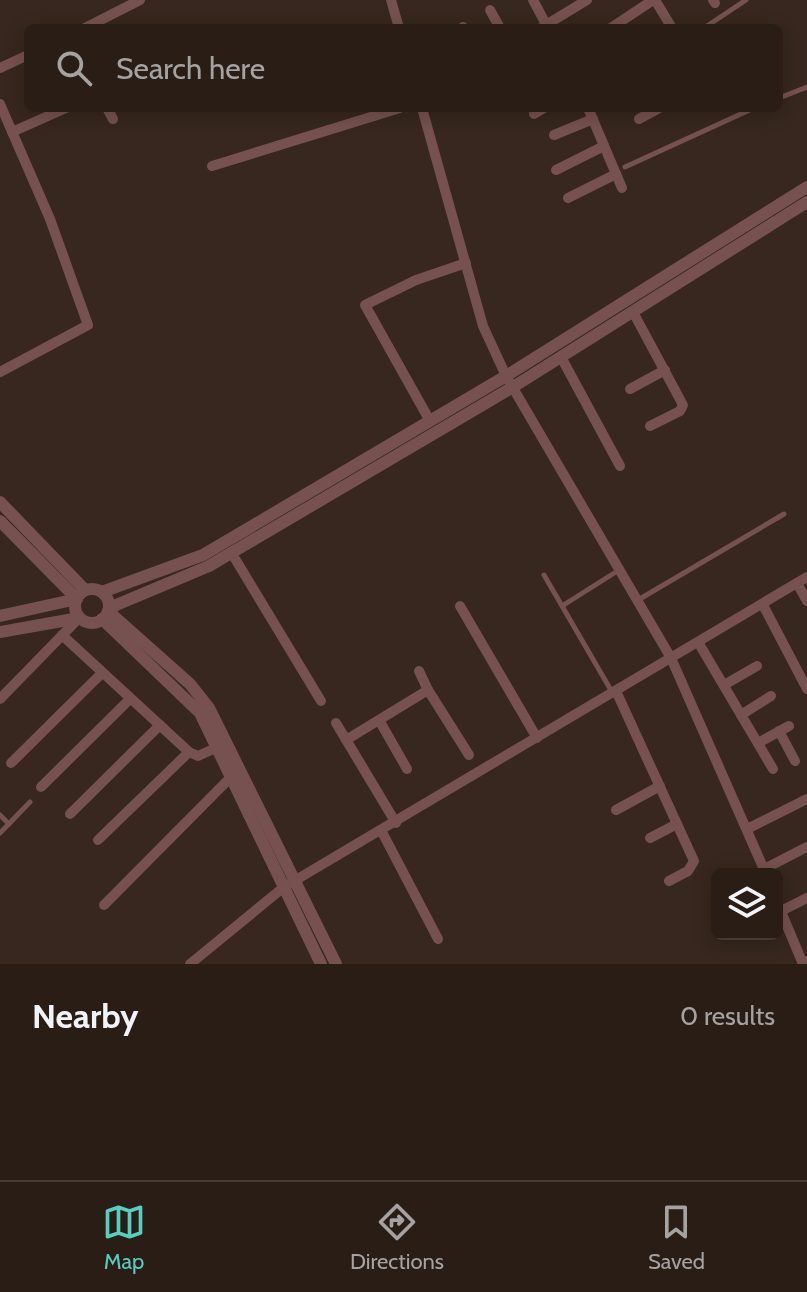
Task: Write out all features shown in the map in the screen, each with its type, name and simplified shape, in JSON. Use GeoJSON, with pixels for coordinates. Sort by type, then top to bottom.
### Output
{"type":"FeatureCollection","features":[{"type":"Feature","properties":{"kind":"street"},"geometry":{"type":"LineString","coordinates":[[93,24],[140,0]]}},
{"type":"Feature","properties":{"kind":"street"},"geometry":{"type":"LineString","coordinates":[[391,0],[398,24]]}},
{"type":"Feature","properties":{"kind":"street"},"geometry":{"type":"LineString","coordinates":[[533,0],[544,24]]}},
{"type":"Feature","properties":{"kind":"street"},"geometry":{"type":"LineString","coordinates":[[550,24],[587,0]]}},
{"type":"Feature","properties":{"kind":"street"},"geometry":{"type":"LineString","coordinates":[[617,24],[654,0],[667,24]]}},
{"type":"Feature","properties":{"kind":"street"},"geometry":{"type":"LineString","coordinates":[[490,10],[498,24]]}},
{"type":"Feature","properties":{"kind":"street"},"geometry":{"type":"LineString","coordinates":[[0,68],[24,57]]}},
{"type":"Feature","properties":{"kind":"street"},"geometry":{"type":"LineString","coordinates":[[0,104],[50,219],[88,325],[0,372]]}},
{"type":"Feature","properties":{"kind":"street"},"geometry":{"type":"LineString","coordinates":[[12,132],[57,112]]}},
{"type":"Feature","properties":{"kind":"street"},"geometry":{"type":"LineString","coordinates":[[212,166],[387,112]]}},
{"type":"Feature","properties":{"kind":"street"},"geometry":{"type":"LineString","coordinates":[[423,112],[483,326],[510,382],[671,658],[763,868]]}},
{"type":"Feature","properties":{"kind":"street"},"geometry":{"type":"LineString","coordinates":[[590,112],[604,146],[620,171],[622,188]]}},
{"type":"Feature","properties":{"kind":"street"},"geometry":{"type":"LineString","coordinates":[[639,119],[652,112]]}},
{"type":"Feature","properties":{"kind":"street"},"geometry":{"type":"LineString","coordinates":[[554,135],[593,119]]}},
{"type":"Feature","properties":{"kind":"street"},"geometry":{"type":"LineString","coordinates":[[556,170],[604,146]]}},
{"type":"Feature","properties":{"kind":"street"},"geometry":{"type":"LineString","coordinates":[[568,198],[620,171]]}},
{"type":"Feature","properties":{"kind":"street"},"geometry":{"type":"LineString","coordinates":[[0,632],[79,618],[90,623],[231,552],[510,382],[807,187]]}},
{"type":"Feature","properties":{"kind":"street"},"geometry":{"type":"LineString","coordinates":[[0,616],[81,594],[102,592],[203,555],[430,421],[561,357],[807,202]]}},
{"type":"Feature","properties":{"kind":"street"},"geometry":{"type":"LineString","coordinates":[[430,421],[365,305],[416,280],[466,263]]}},
{"type":"Feature","properties":{"kind":"street"},"geometry":{"type":"LineString","coordinates":[[633,312],[683,405],[680,411],[650,426]]}},
{"type":"Feature","properties":{"kind":"street"},"geometry":{"type":"LineString","coordinates":[[561,357],[620,466]]}},
{"type":"Feature","properties":{"kind":"street"},"geometry":{"type":"LineString","coordinates":[[630,389],[665,370]]}},
{"type":"Feature","properties":{"kind":"street"},"geometry":{"type":"LineString","coordinates":[[0,502],[81,594]]}},
{"type":"Feature","properties":{"kind":"street"},"geometry":{"type":"LineString","coordinates":[[0,521],[81,594]]}},
{"type":"Feature","properties":{"kind":"street"},"geometry":{"type":"LineString","coordinates":[[231,552],[321,701]]}},
{"type":"Feature","properties":{"kind":"street"},"geometry":{"type":"LineString","coordinates":[[190,964],[284,887],[382,832],[802,580],[807,601]]}},
{"type":"Feature","properties":{"kind":"street"},"geometry":{"type":"LineString","coordinates":[[102,592],[106,613],[200,713],[297,880],[336,964]]}},
{"type":"Feature","properties":{"kind":"street"},"geometry":{"type":"LineString","coordinates":[[79,618],[76,611],[81,594]]}},
{"type":"Feature","properties":{"kind":"street"},"geometry":{"type":"LineString","coordinates":[[763,605],[807,689]]}},
{"type":"Feature","properties":{"kind":"street"},"geometry":{"type":"LineString","coordinates":[[460,606],[537,738]]}},
{"type":"Feature","properties":{"kind":"street"},"geometry":{"type":"LineString","coordinates":[[106,613],[190,684],[209,708],[284,887],[321,964]]}},
{"type":"Feature","properties":{"kind":"street"},"geometry":{"type":"LineString","coordinates":[[0,699],[79,618]]}},
{"type":"Feature","properties":{"kind":"street"},"geometry":{"type":"LineString","coordinates":[[62,635],[189,752],[198,756],[218,747]]}},
{"type":"Feature","properties":{"kind":"street"},"geometry":{"type":"LineString","coordinates":[[698,642],[773,769]]}},
{"type":"Feature","properties":{"kind":"street"},"geometry":{"type":"LineString","coordinates":[[724,685],[757,666]]}},
{"type":"Feature","properties":{"kind":"street"},"geometry":{"type":"LineString","coordinates":[[419,671],[469,755]]}},
{"type":"Feature","properties":{"kind":"street"},"geometry":{"type":"LineString","coordinates":[[11,763],[101,674]]}},
{"type":"Feature","properties":{"kind":"street"},"geometry":{"type":"LineString","coordinates":[[346,740],[428,690]]}},
{"type":"Feature","properties":{"kind":"street"},"geometry":{"type":"LineString","coordinates":[[614,692],[694,861],[688,871],[669,881]]}},
{"type":"Feature","properties":{"kind":"street"},"geometry":{"type":"LineString","coordinates":[[741,715],[771,696]]}},
{"type":"Feature","properties":{"kind":"street"},"geometry":{"type":"LineString","coordinates":[[41,787],[130,699]]}},
{"type":"Feature","properties":{"kind":"street"},"geometry":{"type":"LineString","coordinates":[[379,720],[407,769]]}},
{"type":"Feature","properties":{"kind":"street"},"geometry":{"type":"LineString","coordinates":[[336,723],[396,823]]}},
{"type":"Feature","properties":{"kind":"street"},"geometry":{"type":"LineString","coordinates":[[70,814],[160,725]]}},
{"type":"Feature","properties":{"kind":"street"},"geometry":{"type":"LineString","coordinates":[[758,743],[789,726]]}},
{"type":"Feature","properties":{"kind":"street"},"geometry":{"type":"LineString","coordinates":[[779,731],[795,761]]}},
{"type":"Feature","properties":{"kind":"street"},"geometry":{"type":"LineString","coordinates":[[98,840],[189,752]]}},
{"type":"Feature","properties":{"kind":"street"},"geometry":{"type":"LineString","coordinates":[[104,905],[236,772]]}},
{"type":"Feature","properties":{"kind":"street"},"geometry":{"type":"LineString","coordinates":[[616,810],[660,786]]}},
{"type":"Feature","properties":{"kind":"street"},"geometry":{"type":"LineString","coordinates":[[747,829],[807,799]]}},
{"type":"Feature","properties":{"kind":"street"},"geometry":{"type":"LineString","coordinates":[[650,838],[677,824]]}},
{"type":"Feature","properties":{"kind":"street"},"geometry":{"type":"LineString","coordinates":[[382,832],[438,939]]}},
{"type":"Feature","properties":{"kind":"street"},"geometry":{"type":"LineString","coordinates":[[772,868],[807,847]]}},
{"type":"Feature","properties":{"kind":"street"},"geometry":{"type":"LineString","coordinates":[[783,905],[807,898]]}},
{"type":"Feature","properties":{"kind":"street"},"geometry":{"type":"LineString","coordinates":[[783,915],[805,963]]}},
{"type":"Feature","properties":{"kind":"lane"},"geometry":{"type":"LineString","coordinates":[[710,24],[746,0]]}},
{"type":"Feature","properties":{"kind":"lane"},"geometry":{"type":"LineString","coordinates":[[783,96],[807,87]]}},
{"type":"Feature","properties":{"kind":"lane"},"geometry":{"type":"LineString","coordinates":[[620,171],[745,112]]}},
{"type":"Feature","properties":{"kind":"lane"},"geometry":{"type":"LineString","coordinates":[[638,600],[784,514]]}},
{"type":"Feature","properties":{"kind":"lane"},"geometry":{"type":"LineString","coordinates":[[562,606],[620,569]]}},
{"type":"Feature","properties":{"kind":"lane"},"geometry":{"type":"LineString","coordinates":[[544,575],[614,692]]}},
{"type":"Feature","properties":{"kind":"lane"},"geometry":{"type":"LineString","coordinates":[[0,833],[30,802]]}},
{"type":"Feature","properties":{"kind":"lane"},"geometry":{"type":"LineString","coordinates":[[0,815],[9,824]]}}]}
